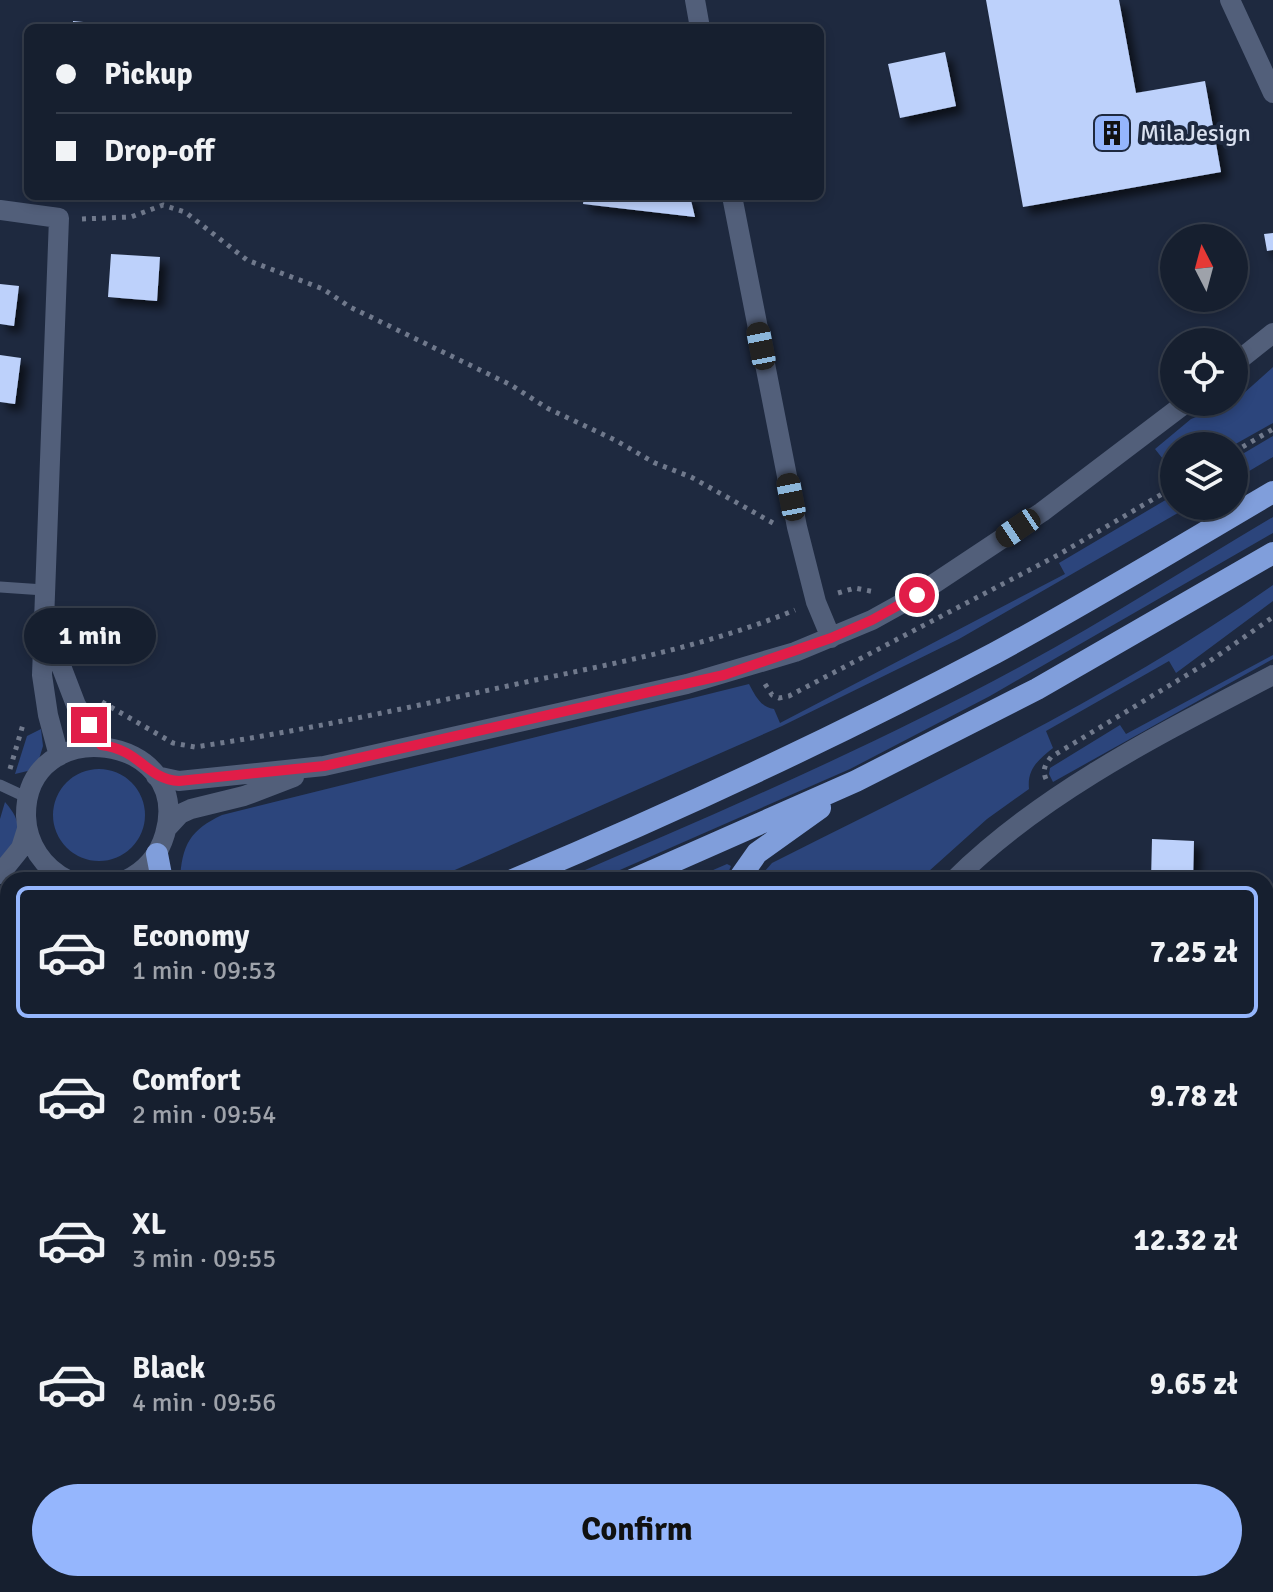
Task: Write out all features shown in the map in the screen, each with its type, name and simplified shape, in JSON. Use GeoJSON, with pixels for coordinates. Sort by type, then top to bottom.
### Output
{"type":"FeatureCollection","features":[{"type":"Feature","properties":{"kind":"highway"},"geometry":{"type":"LineString","coordinates":[[532,872],[703,798],[873,715],[1009,645],[1273,492]]}},
{"type":"Feature","properties":{"kind":"highway"},"geometry":{"type":"LineString","coordinates":[[650,872],[856,781],[1037,689],[1273,553]]}},
{"type":"Feature","properties":{"kind":"highway"},"geometry":{"type":"LineString","coordinates":[[744,872],[757,853],[856,781]]}},
{"type":"Feature","properties":{"kind":"highway"},"geometry":{"type":"LineString","coordinates":[[157,854],[160,872]]}},
{"type":"Feature","properties":{"kind":"street"},"geometry":{"type":"LineString","coordinates":[[695,0],[699,24]]}},
{"type":"Feature","properties":{"kind":"street"},"geometry":{"type":"LineString","coordinates":[[1230,0],[1273,93]]}},
{"type":"Feature","properties":{"kind":"street"},"geometry":{"type":"LineString","coordinates":[[733,200],[797,527],[816,602],[831,638]]}},
{"type":"Feature","properties":{"kind":"street"},"geometry":{"type":"LineString","coordinates":[[0,210],[59,218],[42,675],[59,756]]}},
{"type":"Feature","properties":{"kind":"street"},"geometry":{"type":"LineString","coordinates":[[1248,353],[1273,333]]}},
{"type":"Feature","properties":{"kind":"street"},"geometry":{"type":"LineString","coordinates":[[156,776],[179,781],[324,766],[724,675],[831,638],[883,613],[971,559],[1067,493],[1169,416]]}},
{"type":"Feature","properties":{"kind":"street"},"geometry":{"type":"LineString","coordinates":[[45,624],[76,705],[101,745]]}},
{"type":"Feature","properties":{"kind":"street"},"geometry":{"type":"LineString","coordinates":[[963,872],[1055,797],[1273,675]]}},
{"type":"Feature","properties":{"kind":"street"},"geometry":{"type":"LineString","coordinates":[[2,872],[21,848],[27,829],[28,798],[37,779],[59,756],[86,746],[101,745],[132,754],[156,776],[166,801],[167,828]]}},
{"type":"Feature","properties":{"kind":"street"},"geometry":{"type":"LineString","coordinates":[[140,872],[157,854],[167,828],[180,814],[244,796],[324,766]]}},
{"type":"Feature","properties":{"kind":"street"},"geometry":{"type":"LineString","coordinates":[[27,829],[38,855],[51,872]]}},
{"type":"Feature","properties":{"kind":"lane"},"geometry":{"type":"LineString","coordinates":[[0,587],[44,590]]}},
{"type":"Feature","properties":{"kind":"lane"},"geometry":{"type":"LineString","coordinates":[[2,786],[28,798]]}},
{"type":"Feature","properties":{"kind":"path"},"geometry":{"type":"LineString","coordinates":[[59,218],[101,220],[131,217],[163,205],[185,212],[247,260],[323,289],[350,307],[511,385],[547,408],[655,463],[691,477],[759,517],[779,526],[797,527]]}},
{"type":"Feature","properties":{"kind":"path"},"geometry":{"type":"LineString","coordinates":[[1248,444],[1273,429]]}},
{"type":"Feature","properties":{"kind":"path"},"geometry":{"type":"LineString","coordinates":[[76,705],[97,698],[173,743],[195,747],[366,718],[690,647],[747,630],[849,589],[879,592]]}},
{"type":"Feature","properties":{"kind":"path"},"geometry":{"type":"LineString","coordinates":[[1047,784],[1043,773],[1051,757],[1210,661],[1273,617]]}},
{"type":"Feature","properties":{"kind":"path"},"geometry":{"type":"LineString","coordinates":[[2,786],[24,721],[48,715]]}},
{"type":"Feature","properties":{"kind":"shaded area"},"geometry":{"type":"Polygon","coordinates":[[[1273,367],[1273,423],[1248,437],[1248,432],[1175,432],[1199,416],[1248,416],[1248,389],[1273,367]]]}},
{"type":"Feature","properties":{"kind":"shaded area"},"geometry":{"type":"Polygon","coordinates":[[[1273,436],[1273,457],[1248,472],[1248,451],[1273,436]]]}},
{"type":"Feature","properties":{"kind":"shaded area"},"geometry":{"type":"Polygon","coordinates":[[[1160,503],[1160,520],[1166,520],[959,639],[782,726],[450,872],[181,872],[186,848],[195,833],[222,815],[749,684],[762,703],[774,709],[780,723],[1065,574],[1059,563],[1160,503]]]}},
{"type":"Feature","properties":{"kind":"shaded area"},"geometry":{"type":"Polygon","coordinates":[[[1273,517],[1273,533],[990,696],[850,769],[615,872],[581,872],[795,778],[910,723],[1086,629],[1273,517]]]}},
{"type":"Feature","properties":{"kind":"shaded area"},"geometry":{"type":"Polygon","coordinates":[[[1273,585],[1273,601],[1176,673],[1169,661],[1046,731],[1053,748],[1035,766],[1029,789],[987,819],[928,872],[764,872],[772,863],[1091,699],[1273,585]]]}},
{"type":"Feature","properties":{"kind":"shaded area"},"geometry":{"type":"Polygon","coordinates":[[[1273,655],[1273,659],[1053,782],[1050,768],[1120,725],[1126,734],[1273,655]]]}},
{"type":"Feature","properties":{"kind":"shaded area"},"geometry":{"type":"Polygon","coordinates":[[[41,729],[43,746],[36,769],[15,774],[27,736],[41,729]]]}},
{"type":"Feature","properties":{"kind":"shaded area"},"geometry":{"type":"Polygon","coordinates":[[[99,769],[117,772],[132,782],[142,797],[145,815],[142,833],[132,848],[117,858],[99,861],[81,858],[66,848],[56,833],[53,815],[56,797],[66,782],[81,772],[99,769]]]}},
{"type":"Feature","properties":{"kind":"shaded area"},"geometry":{"type":"Polygon","coordinates":[[[5,802],[16,819],[18,832],[0,861],[0,819],[5,802]]]}},
{"type":"Feature","properties":{"kind":"shaded area"},"geometry":{"type":"Polygon","coordinates":[[[727,864],[731,866],[728,872],[708,872],[727,864]]]}},
{"type":"Feature","properties":{"kind":"building","name":"MilaJesign"},"geometry":{"type":"Polygon","coordinates":[[[986,0],[1119,0],[1136,93],[1205,81],[1221,172],[1023,207],[986,0]]]}},
{"type":"Feature","properties":{"kind":"building"},"geometry":{"type":"Polygon","coordinates":[[[73,21],[104,24],[73,24],[73,21]]]}},
{"type":"Feature","properties":{"kind":"building"},"geometry":{"type":"Polygon","coordinates":[[[945,52],[956,106],[900,118],[888,64],[945,52]]]}},
{"type":"Feature","properties":{"kind":"building"},"geometry":{"type":"Polygon","coordinates":[[[584,200],[691,200],[695,217],[583,204],[584,200]]]}},
{"type":"Feature","properties":{"kind":"building"},"geometry":{"type":"Polygon","coordinates":[[[1273,233],[1273,250],[1267,251],[1264,234],[1273,233]]]}},
{"type":"Feature","properties":{"kind":"building"},"geometry":{"type":"Polygon","coordinates":[[[111,254],[160,257],[157,301],[108,297],[111,254]]]}},
{"type":"Feature","properties":{"kind":"building"},"geometry":{"type":"Polygon","coordinates":[[[0,284],[19,286],[14,326],[0,324],[0,284]]]}},
{"type":"Feature","properties":{"kind":"building"},"geometry":{"type":"Polygon","coordinates":[[[0,355],[21,358],[15,404],[0,402],[0,355]]]}},
{"type":"Feature","properties":{"kind":"building"},"geometry":{"type":"Polygon","coordinates":[[[1152,839],[1194,841],[1193,872],[1151,872],[1152,839]]]}},
{"type":"Feature","properties":{"kind":"place","name":"MilaJesign"},"geometry":{"type":"Point","coordinates":[1112,133]}},
{"type":"Feature","properties":{"kind":"route"},"geometry":{"type":"LineString","coordinates":[[89,725],[101,745],[132,754],[156,776],[166,780],[324,766],[724,675],[831,638],[917,595]]}}]}
